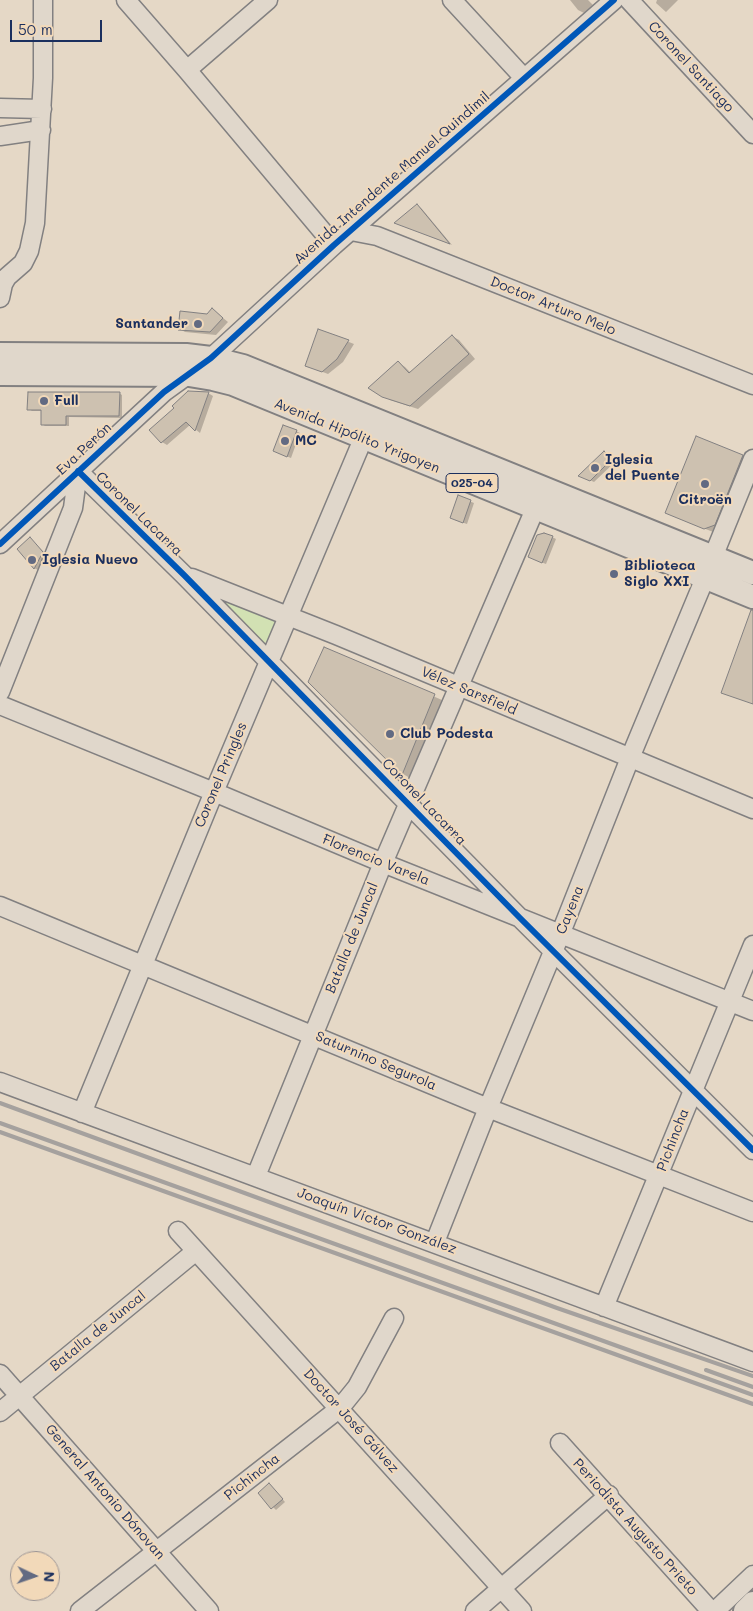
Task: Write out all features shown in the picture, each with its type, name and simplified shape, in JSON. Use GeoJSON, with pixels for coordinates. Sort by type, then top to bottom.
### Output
{"type":"FeatureCollection","features":[{"type":"Feature","properties":{"kind":"main road","name":"Avenida Hipólito Yrigoyen"},"geometry":{"type":"LineString","coordinates":[[0,354],[186,355],[211,358],[243,366],[709,568],[753,598]]}},
{"type":"Feature","properties":{"kind":"main road","name":"Avenida Hipólito Yrigoyen"},"geometry":{"type":"LineString","coordinates":[[0,374],[188,375],[233,384],[535,509],[709,568],[753,573]]}},
{"type":"Feature","properties":{"kind":"main road"},"geometry":{"type":"LineString","coordinates":[[745,1611],[753,1603]]}},
{"type":"Feature","properties":{"kind":"street"},"geometry":{"type":"LineString","coordinates":[[0,298],[2,284],[23,263],[29,251],[35,223],[42,109],[43,0]]}},
{"type":"Feature","properties":{"kind":"street"},"geometry":{"type":"LineString","coordinates":[[126,0],[188,70],[334,245]]}},
{"type":"Feature","properties":{"kind":"street"},"geometry":{"type":"LineString","coordinates":[[188,70],[268,0]]}},
{"type":"Feature","properties":{"kind":"street"},"geometry":{"type":"LineString","coordinates":[[452,0],[524,78]]}},
{"type":"Feature","properties":{"kind":"street","name":"Avenida Intendente Manuel Quindimil"},"geometry":{"type":"LineString","coordinates":[[188,375],[211,358],[334,245],[614,0]]}},
{"type":"Feature","properties":{"kind":"street","name":"Coronel Santiago"},"geometry":{"type":"LineString","coordinates":[[629,0],[753,134]]}},
{"type":"Feature","properties":{"kind":"street"},"geometry":{"type":"LineString","coordinates":[[0,108],[42,109]]}},
{"type":"Feature","properties":{"kind":"street"},"geometry":{"type":"LineString","coordinates":[[0,136],[41,130]]}},
{"type":"Feature","properties":{"kind":"street","name":"Doctor Arturo Melo"},"geometry":{"type":"LineString","coordinates":[[351,231],[377,236],[753,385]]}},
{"type":"Feature","properties":{"kind":"street","name":"Eva Perón"},"geometry":{"type":"LineString","coordinates":[[0,544],[164,392],[188,375]]}},
{"type":"Feature","properties":{"kind":"street","name":"Coronel Pringles"},"geometry":{"type":"LineString","coordinates":[[82,1113],[287,616],[363,439]]}},
{"type":"Feature","properties":{"kind":"street","name":"Cayena"},"geometry":{"type":"LineString","coordinates":[[435,1242],[753,459]]}},
{"type":"Feature","properties":{"kind":"street"},"geometry":{"type":"LineString","coordinates":[[0,692],[73,508],[78,471]]}},
{"type":"Feature","properties":{"kind":"street","name":"Coronel Lacarra"},"geometry":{"type":"LineString","coordinates":[[78,471],[184,575],[520,918]]}},
{"type":"Feature","properties":{"kind":"street","name":"Batalla de Juncal"},"geometry":{"type":"LineString","coordinates":[[256,1176],[408,803],[535,509]]}},
{"type":"Feature","properties":{"kind":"street","name":"Vélez Sarsfield"},"geometry":{"type":"LineString","coordinates":[[184,575],[459,686],[753,810]]}},
{"type":"Feature","properties":{"kind":"street","name":"Florencio Varela"},"geometry":{"type":"LineString","coordinates":[[0,705],[520,918],[557,943],[753,1011]]}},
{"type":"Feature","properties":{"kind":"street","name":"Saturnino Segurola"},"geometry":{"type":"LineString","coordinates":[[0,906],[488,1108],[753,1212]]}},
{"type":"Feature","properties":{"kind":"street"},"geometry":{"type":"LineString","coordinates":[[557,943],[693,1089],[753,1150]]}},
{"type":"Feature","properties":{"kind":"street","name":"Pichincha"},"geometry":{"type":"LineString","coordinates":[[604,1307],[753,945]]}},
{"type":"Feature","properties":{"kind":"street","name":"Joaquín Víctor González"},"geometry":{"type":"LineString","coordinates":[[0,1082],[435,1242],[753,1362]]}},
{"type":"Feature","properties":{"kind":"street","name":"Doctor José Gálvez"},"geometry":{"type":"LineString","coordinates":[[178,1231],[522,1611]]}},
{"type":"Feature","properties":{"kind":"street","name":"Batalla de Juncal"},"geometry":{"type":"LineString","coordinates":[[0,1412],[196,1251]]}},
{"type":"Feature","properties":{"kind":"street","name":"Pichincha"},"geometry":{"type":"LineString","coordinates":[[80,1611],[340,1408],[357,1387],[394,1318]]}},
{"type":"Feature","properties":{"kind":"street","name":"General Antonio Dónovan"},"geometry":{"type":"LineString","coordinates":[[0,1374],[209,1611]]}},
{"type":"Feature","properties":{"kind":"street","name":"Periodista Augusto Prieto"},"geometry":{"type":"LineString","coordinates":[[560,1443],[711,1611]]}},
{"type":"Feature","properties":{"kind":"street"},"geometry":{"type":"LineString","coordinates":[[474,1611],[609,1496]]}},
{"type":"Feature","properties":{"kind":"street"},"geometry":{"type":"LineString","coordinates":[[715,1611],[753,1575]]}},
{"type":"Feature","properties":{"kind":"green space"},"geometry":{"type":"Polygon","coordinates":[[[218,597],[274,615],[276,622],[267,642],[260,644],[218,603],[218,597]]]}},
{"type":"Feature","properties":{"kind":"building"},"geometry":{"type":"Polygon","coordinates":[[[417,204],[450,244],[394,223],[417,204]]]}},
{"type":"Feature","properties":{"kind":"building","name":"Santander"},"geometry":{"type":"Polygon","coordinates":[[[212,308],[223,318],[210,332],[178,330],[180,311],[207,314],[212,308]]]}},
{"type":"Feature","properties":{"kind":"building"},"geometry":{"type":"Polygon","coordinates":[[[318,329],[349,340],[337,359],[322,372],[305,366],[318,329]]]}},
{"type":"Feature","properties":{"kind":"building"},"geometry":{"type":"Polygon","coordinates":[[[452,335],[469,354],[410,406],[382,397],[368,388],[398,361],[409,373],[452,335]]]}},
{"type":"Feature","properties":{"kind":"building"},"geometry":{"type":"Polygon","coordinates":[[[188,391],[209,392],[195,431],[186,422],[161,443],[149,430],[174,408],[172,406],[188,391]]]}},
{"type":"Feature","properties":{"kind":"building"},"geometry":{"type":"Polygon","coordinates":[[[28,392],[120,392],[119,416],[66,416],[66,425],[41,425],[41,410],[27,410],[28,392]]]}},
{"type":"Feature","properties":{"kind":"building","name":"MC"},"geometry":{"type":"Polygon","coordinates":[[[283,425],[297,430],[287,457],[273,451],[283,425]]]}},
{"type":"Feature","properties":{"kind":"building","name":"Citroën"},"geometry":{"type":"Polygon","coordinates":[[[696,436],[743,455],[715,525],[704,529],[665,513],[696,436]]]}},
{"type":"Feature","properties":{"kind":"building","name":"Iglesia del Puente"},"geometry":{"type":"Polygon","coordinates":[[[604,451],[612,459],[590,481],[578,476],[604,451]]]}},
{"type":"Feature","properties":{"kind":"building"},"geometry":{"type":"Polygon","coordinates":[[[458,495],[471,500],[463,523],[450,518],[458,495]]]}},
{"type":"Feature","properties":{"kind":"building"},"geometry":{"type":"Polygon","coordinates":[[[544,533],[553,536],[542,563],[528,557],[537,535],[544,533]]]}},
{"type":"Feature","properties":{"kind":"building","name":"Iglesia Nuevo"},"geometry":{"type":"Polygon","coordinates":[[[30,537],[43,552],[34,569],[17,549],[30,537]]]}},
{"type":"Feature","properties":{"kind":"building"},"geometry":{"type":"Polygon","coordinates":[[[751,610],[753,610],[753,704],[721,693],[751,610]]]}},
{"type":"Feature","properties":{"kind":"building","name":"Club Podesta"},"geometry":{"type":"Polygon","coordinates":[[[324,647],[435,694],[402,775],[308,682],[324,647]]]}},
{"type":"Feature","properties":{"kind":"building"},"geometry":{"type":"Polygon","coordinates":[[[269,1483],[283,1499],[271,1509],[258,1493],[269,1483]]]}},
{"type":"Feature","properties":{"kind":"railway"},"geometry":{"type":"LineString","coordinates":[[0,1103],[557,1308],[753,1376]]}},
{"type":"Feature","properties":{"kind":"railway"},"geometry":{"type":"LineString","coordinates":[[0,1123],[753,1395]]}},
{"type":"Feature","properties":{"kind":"railway"},"geometry":{"type":"LineString","coordinates":[[0,1132],[753,1404]]}},
{"type":"Feature","properties":{"kind":"railway"},"geometry":{"type":"LineString","coordinates":[[706,1370],[753,1387]]}},
{"type":"Feature","properties":{"kind":"cycle path"},"geometry":{"type":"LineString","coordinates":[[0,544],[164,392],[211,358],[334,245],[614,0]]}},
{"type":"Feature","properties":{"kind":"cycle path"},"geometry":{"type":"LineString","coordinates":[[78,471],[184,575],[520,918],[753,1150]]}},
{"type":"Feature","properties":{"kind":"place","name":"Santander"},"geometry":{"type":"Point","coordinates":[198,324]}},
{"type":"Feature","properties":{"kind":"place","name":"Full"},"geometry":{"type":"Point","coordinates":[44,401]}},
{"type":"Feature","properties":{"kind":"place","name":"MC"},"geometry":{"type":"Point","coordinates":[285,441]}},
{"type":"Feature","properties":{"kind":"place","name":"Iglesia del Puente"},"geometry":{"type":"Point","coordinates":[595,468]}},
{"type":"Feature","properties":{"kind":"place","name":"Citroën"},"geometry":{"type":"Point","coordinates":[705,484]}},
{"type":"Feature","properties":{"kind":"place","name":"Iglesia Nuevo"},"geometry":{"type":"Point","coordinates":[32,560]}},
{"type":"Feature","properties":{"kind":"place","name":"Biblioteca Siglo XXI"},"geometry":{"type":"Point","coordinates":[614,574]}},
{"type":"Feature","properties":{"kind":"place","name":"Club Podesta"},"geometry":{"type":"Point","coordinates":[390,734]}}]}
